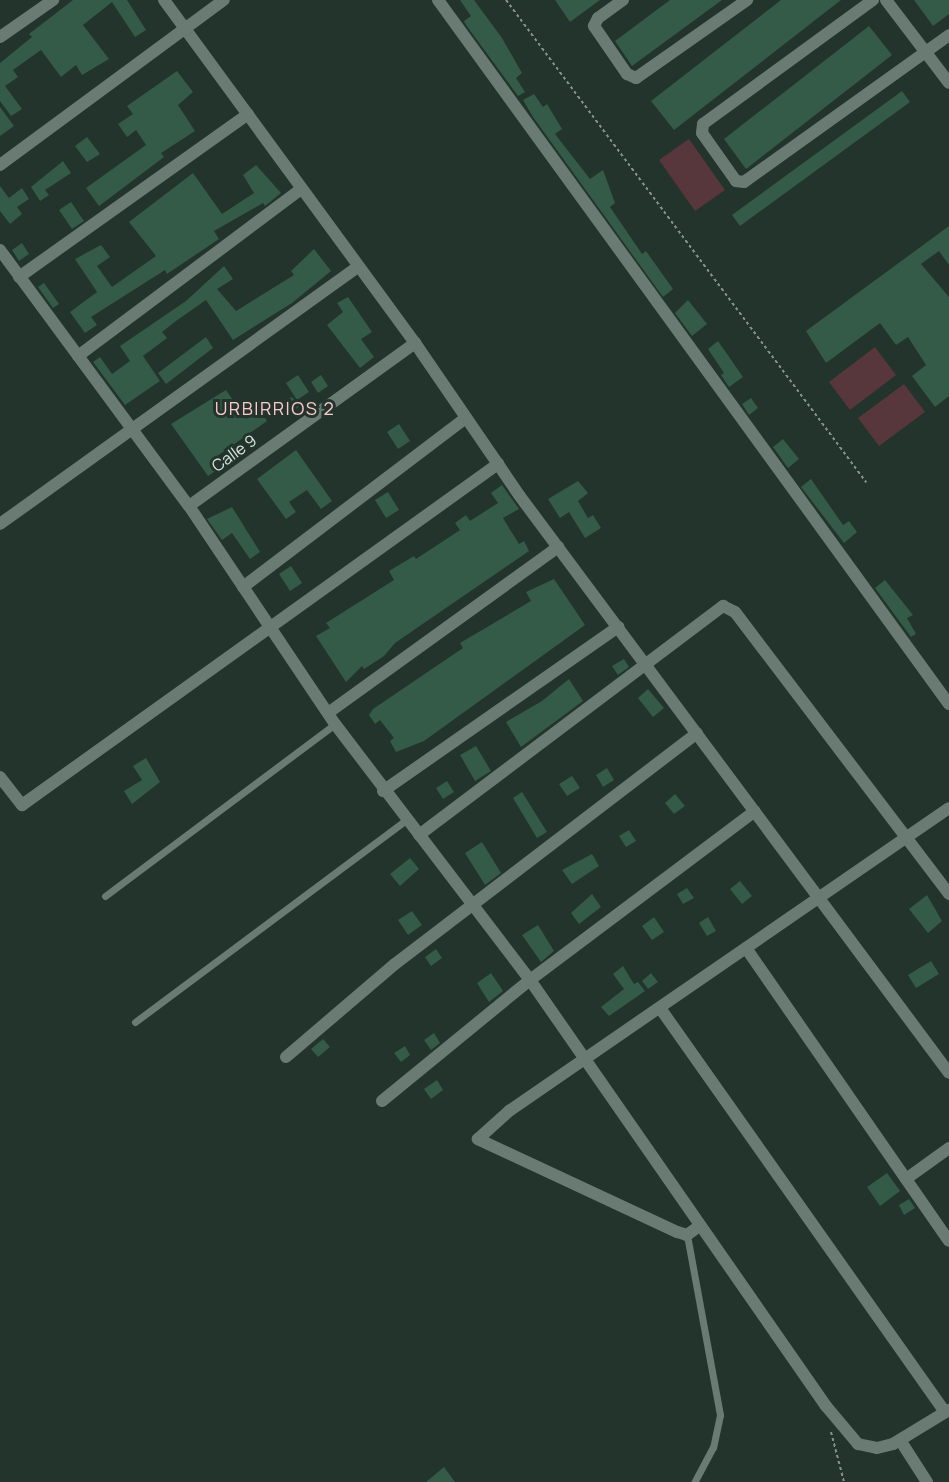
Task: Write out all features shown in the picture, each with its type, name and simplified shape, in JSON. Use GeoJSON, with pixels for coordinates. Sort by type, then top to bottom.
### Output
{"type":"FeatureCollection","features":[{"type":"Feature","properties":{"kind":"street"},"geometry":{"type":"LineString","coordinates":[[0,37],[53,0]]}},
{"type":"Feature","properties":{"kind":"street"},"geometry":{"type":"LineString","coordinates":[[164,0],[248,114],[300,190],[415,343],[558,547],[949,1073]]}},
{"type":"Feature","properties":{"kind":"street"},"geometry":{"type":"LineString","coordinates":[[0,165],[224,0]]}},
{"type":"Feature","properties":{"kind":"street"},"geometry":{"type":"LineString","coordinates":[[438,0],[949,704]]}},
{"type":"Feature","properties":{"kind":"street"},"geometry":{"type":"LineString","coordinates":[[623,0],[598,18],[594,26],[627,74],[636,78],[747,0]]}},
{"type":"Feature","properties":{"kind":"street"},"geometry":{"type":"LineString","coordinates":[[873,0],[703,124],[702,133],[734,179],[744,182],[949,35]]}},
{"type":"Feature","properties":{"kind":"street"},"geometry":{"type":"LineString","coordinates":[[886,0],[949,83]]}},
{"type":"Feature","properties":{"kind":"street"},"geometry":{"type":"LineString","coordinates":[[19,277],[248,114]]}},
{"type":"Feature","properties":{"kind":"street"},"geometry":{"type":"LineString","coordinates":[[78,356],[300,190]]}},
{"type":"Feature","properties":{"kind":"street"},"geometry":{"type":"LineString","coordinates":[[0,250],[189,506],[334,724],[383,791],[530,980],[586,1059],[698,1227],[804,1370],[826,1406],[858,1444],[877,1448],[900,1440],[947,1411],[660,1008]]}},
{"type":"Feature","properties":{"kind":"street"},"geometry":{"type":"LineString","coordinates":[[0,524],[358,267]]}},
{"type":"Feature","properties":{"kind":"street","name":"Calle 9"},"geometry":{"type":"LineString","coordinates":[[189,506],[415,343]]}},
{"type":"Feature","properties":{"kind":"street"},"geometry":{"type":"LineString","coordinates":[[243,587],[466,418]]}},
{"type":"Feature","properties":{"kind":"street"},"geometry":{"type":"LineString","coordinates":[[0,777],[22,806],[498,464]]}},
{"type":"Feature","properties":{"kind":"street"},"geometry":{"type":"LineString","coordinates":[[328,713],[558,547]]}},
{"type":"Feature","properties":{"kind":"street"},"geometry":{"type":"LineString","coordinates":[[419,835],[646,665],[719,606],[731,609],[908,836],[949,894]]}},
{"type":"Feature","properties":{"kind":"street"},"geometry":{"type":"LineString","coordinates":[[383,791],[618,627]]}},
{"type":"Feature","properties":{"kind":"street"},"geometry":{"type":"LineString","coordinates":[[286,1058],[472,904],[697,734]]}},
{"type":"Feature","properties":{"kind":"street"},"geometry":{"type":"LineString","coordinates":[[698,1227],[687,1235],[478,1138],[509,1111],[949,808]]}},
{"type":"Feature","properties":{"kind":"street"},"geometry":{"type":"LineString","coordinates":[[381,1101],[530,980],[755,811]]}},
{"type":"Feature","properties":{"kind":"street"},"geometry":{"type":"LineString","coordinates":[[746,948],[949,1241]]}},
{"type":"Feature","properties":{"kind":"street"},"geometry":{"type":"LineString","coordinates":[[906,1179],[949,1148]]}},
{"type":"Feature","properties":{"kind":"street"},"geometry":{"type":"LineString","coordinates":[[900,1440],[927,1482]]}},
{"type":"Feature","properties":{"kind":"lane"},"geometry":{"type":"LineString","coordinates":[[105,896],[334,724]]}},
{"type":"Feature","properties":{"kind":"lane"},"geometry":{"type":"LineString","coordinates":[[135,1022],[407,819]]}},
{"type":"Feature","properties":{"kind":"lane"},"geometry":{"type":"LineString","coordinates":[[687,1235],[720,1415],[713,1447],[694,1482]]}},
{"type":"Feature","properties":{"kind":"path"},"geometry":{"type":"LineString","coordinates":[[506,0],[866,482]]}},
{"type":"Feature","properties":{"kind":"path"},"geometry":{"type":"LineString","coordinates":[[831,1431],[844,1482]]}},
{"type":"Feature","properties":{"kind":"shaded area"},"geometry":{"type":"Polygon","coordinates":[[[689,139],[725,190],[695,211],[659,160],[689,139]]]}},
{"type":"Feature","properties":{"kind":"shaded area"},"geometry":{"type":"Polygon","coordinates":[[[875,347],[896,375],[850,410],[829,382],[875,347]]]}},
{"type":"Feature","properties":{"kind":"shaded area"},"geometry":{"type":"Polygon","coordinates":[[[904,384],[925,412],[879,446],[858,418],[904,384]]]}},
{"type":"Feature","properties":{"kind":"building"},"geometry":{"type":"Polygon","coordinates":[[[73,0],[127,0],[146,30],[135,37],[112,2],[83,25],[109,59],[82,75],[76,65],[61,77],[41,50],[13,70],[18,77],[5,86],[22,109],[11,116],[0,101],[0,63],[32,37],[29,34],[73,0]]]}},
{"type":"Feature","properties":{"kind":"building"},"geometry":{"type":"Polygon","coordinates":[[[460,0],[474,0],[502,38],[522,73],[516,78],[525,92],[518,96],[466,25],[464,21],[471,16],[460,0]]]}},
{"type":"Feature","properties":{"kind":"building"},"geometry":{"type":"Polygon","coordinates":[[[555,0],[600,0],[570,22],[555,0]]]}},
{"type":"Feature","properties":{"kind":"building"},"geometry":{"type":"Polygon","coordinates":[[[670,0],[722,0],[632,66],[615,41],[670,0]]]}},
{"type":"Feature","properties":{"kind":"building"},"geometry":{"type":"Polygon","coordinates":[[[781,0],[841,0],[674,130],[651,101],[781,0]]]}},
{"type":"Feature","properties":{"kind":"building"},"geometry":{"type":"Polygon","coordinates":[[[914,0],[949,0],[949,14],[933,26],[914,0]]]}},
{"type":"Feature","properties":{"kind":"building"},"geometry":{"type":"Polygon","coordinates":[[[869,26],[892,55],[746,169],[724,139],[869,26]]]}},
{"type":"Feature","properties":{"kind":"building"},"geometry":{"type":"Polygon","coordinates":[[[177,71],[193,92],[178,105],[195,131],[161,153],[164,157],[99,206],[86,188],[146,145],[136,130],[127,137],[118,124],[133,114],[127,106],[177,71]]]}},
{"type":"Feature","properties":{"kind":"building"},"geometry":{"type":"Polygon","coordinates":[[[902,91],[910,102],[740,226],[732,215],[902,91]]]}},
{"type":"Feature","properties":{"kind":"building"},"geometry":{"type":"Polygon","coordinates":[[[534,94],[543,107],[547,104],[562,129],[555,134],[590,179],[603,170],[615,203],[610,207],[642,254],[646,251],[673,289],[663,297],[533,117],[523,100],[534,94]]]}},
{"type":"Feature","properties":{"kind":"building"},"geometry":{"type":"Polygon","coordinates":[[[0,107],[14,126],[0,136],[0,107]]]}},
{"type":"Feature","properties":{"kind":"building"},"geometry":{"type":"Polygon","coordinates":[[[87,137],[100,154],[87,162],[75,146],[87,137]]]}},
{"type":"Feature","properties":{"kind":"building"},"geometry":{"type":"Polygon","coordinates":[[[63,161],[71,173],[45,190],[49,195],[40,201],[31,187],[63,161]]]}},
{"type":"Feature","properties":{"kind":"building"},"geometry":{"type":"Polygon","coordinates":[[[256,165],[281,193],[265,206],[263,203],[214,231],[219,239],[167,274],[165,270],[91,317],[97,325],[85,333],[70,312],[97,292],[75,259],[101,245],[110,257],[97,266],[112,287],[156,256],[129,222],[193,173],[222,214],[254,193],[243,175],[256,165]]]}},
{"type":"Feature","properties":{"kind":"building"},"geometry":{"type":"Polygon","coordinates":[[[0,186],[9,198],[22,188],[29,199],[17,207],[22,214],[10,224],[0,211],[0,186]]]}},
{"type":"Feature","properties":{"kind":"building"},"geometry":{"type":"Polygon","coordinates":[[[71,202],[84,221],[72,229],[59,210],[71,202]]]}},
{"type":"Feature","properties":{"kind":"building"},"geometry":{"type":"Polygon","coordinates":[[[949,226],[949,265],[939,251],[921,264],[949,297],[949,396],[935,407],[912,376],[926,365],[908,337],[896,345],[880,323],[826,363],[806,331],[949,226]]]}},
{"type":"Feature","properties":{"kind":"building"},"geometry":{"type":"Polygon","coordinates":[[[22,243],[29,254],[19,261],[12,250],[22,243]]]}},
{"type":"Feature","properties":{"kind":"building"},"geometry":{"type":"Polygon","coordinates":[[[314,249],[331,271],[292,303],[233,340],[206,300],[162,332],[167,338],[143,356],[160,381],[125,405],[93,362],[100,357],[112,374],[130,361],[120,346],[186,301],[224,266],[233,279],[217,289],[236,311],[294,275],[291,271],[314,249]]]}},
{"type":"Feature","properties":{"kind":"building"},"geometry":{"type":"Polygon","coordinates":[[[44,283],[59,304],[53,308],[38,287],[44,283]]]}},
{"type":"Feature","properties":{"kind":"building"},"geometry":{"type":"Polygon","coordinates":[[[348,297],[372,332],[361,339],[374,357],[360,368],[327,325],[343,312],[337,303],[348,297]]]}},
{"type":"Feature","properties":{"kind":"building"},"geometry":{"type":"Polygon","coordinates":[[[688,300],[707,324],[692,336],[675,313],[688,300]]]}},
{"type":"Feature","properties":{"kind":"building"},"geometry":{"type":"Polygon","coordinates":[[[206,337],[213,348],[166,384],[158,373],[206,337]]]}},
{"type":"Feature","properties":{"kind":"building"},"geometry":{"type":"Polygon","coordinates":[[[718,341],[743,377],[729,387],[721,375],[724,373],[708,349],[718,341]]]}},
{"type":"Feature","properties":{"kind":"building"},"geometry":{"type":"Polygon","coordinates":[[[298,375],[309,392],[297,400],[286,383],[298,375]]]}},
{"type":"Feature","properties":{"kind":"building"},"geometry":{"type":"Polygon","coordinates":[[[321,375],[328,386],[318,393],[311,382],[321,375]]]}},
{"type":"Feature","properties":{"kind":"building"},"geometry":{"type":"Polygon","coordinates":[[[226,390],[246,419],[260,410],[267,421],[213,459],[220,468],[208,476],[171,424],[226,390]]]}},
{"type":"Feature","properties":{"kind":"building"},"geometry":{"type":"Polygon","coordinates":[[[292,397],[299,407],[288,414],[281,404],[292,397]]]}},
{"type":"Feature","properties":{"kind":"building"},"geometry":{"type":"Polygon","coordinates":[[[751,398],[758,408],[749,415],[742,404],[751,398]]]}},
{"type":"Feature","properties":{"kind":"building"},"geometry":{"type":"Polygon","coordinates":[[[399,424],[410,441],[398,449],[387,432],[399,424]]]}},
{"type":"Feature","properties":{"kind":"building"},"geometry":{"type":"Polygon","coordinates":[[[783,439],[799,459],[788,468],[773,447],[783,439]]]}},
{"type":"Feature","properties":{"kind":"building"},"geometry":{"type":"Polygon","coordinates":[[[296,450],[332,501],[321,509],[307,490],[289,502],[296,512],[286,519],[257,479],[296,450]]]}},
{"type":"Feature","properties":{"kind":"building"},"geometry":{"type":"Polygon","coordinates":[[[811,479],[843,525],[849,521],[857,532],[844,543],[801,487],[811,479]]]}},
{"type":"Feature","properties":{"kind":"building"},"geometry":{"type":"Polygon","coordinates":[[[578,481],[588,493],[578,501],[588,518],[593,515],[601,528],[585,538],[569,512],[560,518],[548,499],[578,481]]]}},
{"type":"Feature","properties":{"kind":"building"},"geometry":{"type":"Polygon","coordinates":[[[502,485],[519,509],[503,518],[519,544],[524,541],[529,551],[395,643],[384,656],[364,669],[362,666],[346,682],[316,636],[330,628],[326,623],[394,580],[389,571],[414,556],[416,559],[460,530],[455,523],[466,515],[470,521],[498,503],[491,493],[502,485]]]}},
{"type":"Feature","properties":{"kind":"building"},"geometry":{"type":"Polygon","coordinates":[[[388,492],[399,510],[386,518],[375,500],[388,492]]]}},
{"type":"Feature","properties":{"kind":"building"},"geometry":{"type":"Polygon","coordinates":[[[232,507],[260,552],[250,559],[232,533],[222,540],[207,519],[232,507]]]}},
{"type":"Feature","properties":{"kind":"building"},"geometry":{"type":"Polygon","coordinates":[[[291,566],[302,583],[290,591],[279,574],[291,566]]]}},
{"type":"Feature","properties":{"kind":"building"},"geometry":{"type":"Polygon","coordinates":[[[554,579],[585,625],[424,741],[396,752],[390,741],[394,738],[380,720],[375,724],[369,715],[373,709],[463,648],[460,643],[531,601],[526,592],[554,579]]]}},
{"type":"Feature","properties":{"kind":"building"},"geometry":{"type":"Polygon","coordinates":[[[885,580],[913,615],[907,618],[916,634],[911,637],[875,588],[885,580]]]}},
{"type":"Feature","properties":{"kind":"building"},"geometry":{"type":"Polygon","coordinates":[[[624,659],[629,667],[618,675],[612,666],[624,659]]]}},
{"type":"Feature","properties":{"kind":"building"},"geometry":{"type":"Polygon","coordinates":[[[569,679],[583,701],[521,747],[506,722],[542,701],[569,679]]]}},
{"type":"Feature","properties":{"kind":"building"},"geometry":{"type":"Polygon","coordinates":[[[648,689],[664,708],[653,717],[638,698],[648,689]]]}},
{"type":"Feature","properties":{"kind":"building"},"geometry":{"type":"Polygon","coordinates":[[[476,746],[491,771],[475,781],[460,755],[476,746]]]}},
{"type":"Feature","properties":{"kind":"building"},"geometry":{"type":"Polygon","coordinates":[[[146,758],[160,782],[132,804],[124,791],[142,780],[133,766],[146,758]]]}},
{"type":"Feature","properties":{"kind":"building"},"geometry":{"type":"Polygon","coordinates":[[[607,768],[614,780],[603,787],[596,775],[607,768]]]}},
{"type":"Feature","properties":{"kind":"building"},"geometry":{"type":"Polygon","coordinates":[[[572,776],[580,788],[567,796],[559,784],[572,776]]]}},
{"type":"Feature","properties":{"kind":"building"},"geometry":{"type":"Polygon","coordinates":[[[447,781],[454,792],[443,799],[436,788],[447,781]]]}},
{"type":"Feature","properties":{"kind":"building"},"geometry":{"type":"Polygon","coordinates":[[[522,792],[547,832],[537,838],[513,798],[522,792]]]}},
{"type":"Feature","properties":{"kind":"building"},"geometry":{"type":"Polygon","coordinates":[[[675,794],[685,806],[674,814],[665,803],[675,794]]]}},
{"type":"Feature","properties":{"kind":"building"},"geometry":{"type":"Polygon","coordinates":[[[629,830],[636,841],[626,847],[619,836],[629,830]]]}},
{"type":"Feature","properties":{"kind":"building"},"geometry":{"type":"Polygon","coordinates":[[[482,842],[501,873],[485,885],[465,853],[482,842]]]}},
{"type":"Feature","properties":{"kind":"building"},"geometry":{"type":"Polygon","coordinates":[[[592,854],[599,866],[572,884],[562,870],[592,854]]]}},
{"type":"Feature","properties":{"kind":"building"},"geometry":{"type":"Polygon","coordinates":[[[410,858],[419,869],[400,886],[390,874],[410,858]]]}},
{"type":"Feature","properties":{"kind":"building"},"geometry":{"type":"Polygon","coordinates":[[[740,881],[752,896],[742,904],[730,889],[740,881]]]}},
{"type":"Feature","properties":{"kind":"building"},"geometry":{"type":"Polygon","coordinates":[[[687,888],[694,898],[683,904],[677,894],[687,888]]]}},
{"type":"Feature","properties":{"kind":"building"},"geometry":{"type":"Polygon","coordinates":[[[592,894],[601,907],[579,924],[571,913],[592,894]]]}},
{"type":"Feature","properties":{"kind":"building"},"geometry":{"type":"Polygon","coordinates":[[[927,895],[942,921],[928,933],[909,909],[927,895]]]}},
{"type":"Feature","properties":{"kind":"building"},"geometry":{"type":"Polygon","coordinates":[[[412,911],[422,925],[408,935],[398,920],[412,911]]]}},
{"type":"Feature","properties":{"kind":"building"},"geometry":{"type":"Polygon","coordinates":[[[654,917],[664,932],[652,940],[642,926],[654,917]]]}},
{"type":"Feature","properties":{"kind":"building"},"geometry":{"type":"Polygon","coordinates":[[[708,917],[716,931],[707,936],[699,923],[708,917]]]}},
{"type":"Feature","properties":{"kind":"building"},"geometry":{"type":"Polygon","coordinates":[[[538,925],[554,951],[541,962],[522,935],[538,925]]]}},
{"type":"Feature","properties":{"kind":"building"},"geometry":{"type":"Polygon","coordinates":[[[436,949],[442,958],[431,966],[425,957],[436,949]]]}},
{"type":"Feature","properties":{"kind":"building"},"geometry":{"type":"Polygon","coordinates":[[[931,961],[939,974],[916,988],[908,975],[931,961]]]}},
{"type":"Feature","properties":{"kind":"building"},"geometry":{"type":"Polygon","coordinates":[[[623,966],[634,984],[638,982],[645,991],[609,1016],[601,1007],[624,989],[613,974],[623,966]]]}},
{"type":"Feature","properties":{"kind":"building"},"geometry":{"type":"Polygon","coordinates":[[[491,973],[503,991],[489,1002],[477,983],[491,973]]]}},
{"type":"Feature","properties":{"kind":"building"},"geometry":{"type":"Polygon","coordinates":[[[651,973],[658,982],[648,989],[642,981],[651,973]]]}},
{"type":"Feature","properties":{"kind":"building"},"geometry":{"type":"Polygon","coordinates":[[[434,1033],[440,1043],[431,1050],[424,1040],[434,1033]]]}},
{"type":"Feature","properties":{"kind":"building"},"geometry":{"type":"Polygon","coordinates":[[[323,1039],[330,1047],[318,1057],[311,1049],[323,1039]]]}},
{"type":"Feature","properties":{"kind":"building"},"geometry":{"type":"Polygon","coordinates":[[[405,1046],[410,1055],[401,1062],[394,1053],[405,1046]]]}},
{"type":"Feature","properties":{"kind":"building"},"geometry":{"type":"Polygon","coordinates":[[[437,1080],[443,1090],[431,1099],[424,1089],[437,1080]]]}},
{"type":"Feature","properties":{"kind":"building"},"geometry":{"type":"Polygon","coordinates":[[[887,1173],[900,1191],[880,1206],[867,1187],[887,1173]]]}},
{"type":"Feature","properties":{"kind":"building"},"geometry":{"type":"Polygon","coordinates":[[[909,1199],[915,1208],[904,1215],[899,1205],[909,1199]]]}},
{"type":"Feature","properties":{"kind":"building"},"geometry":{"type":"Polygon","coordinates":[[[444,1467],[455,1482],[426,1482],[444,1467]]]}},
{"type":"Feature","properties":{"kind":"district","name":"URBIRRIOS 2"},"geometry":{"type":"Point","coordinates":[275,408]}}]}
